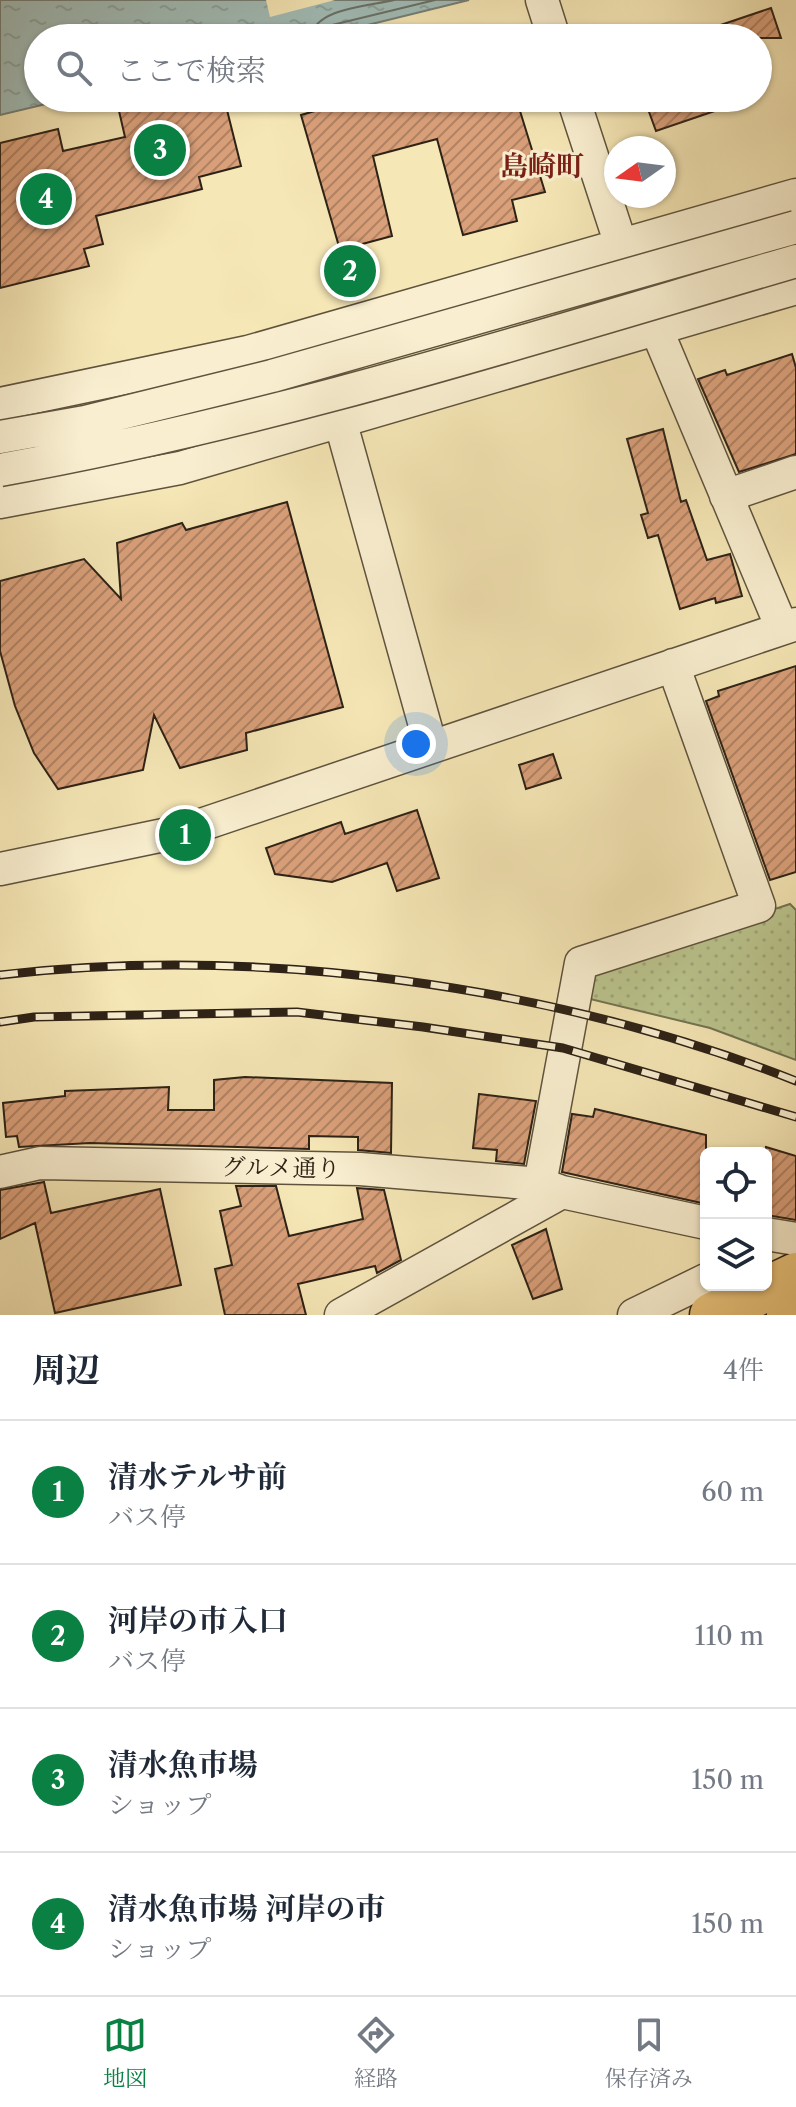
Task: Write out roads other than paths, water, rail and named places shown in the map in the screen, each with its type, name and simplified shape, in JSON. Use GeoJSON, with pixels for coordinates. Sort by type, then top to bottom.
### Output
{"type":"FeatureCollection","features":[{"type":"Feature","properties":{"kind":"highway"},"geometry":{"type":"LineString","coordinates":[[712,1315],[783,1248]]}},
{"type":"Feature","properties":{"kind":"highway"},"geometry":{"type":"LineString","coordinates":[[789,1315],[796,1312]]}},
{"type":"Feature","properties":{"kind":"street"},"geometry":{"type":"LineString","coordinates":[[542,0],[550,24]]}},
{"type":"Feature","properties":{"kind":"street"},"geometry":{"type":"LineString","coordinates":[[0,869],[183,831],[789,626],[726,496],[655,330],[621,245],[578,112]]}},
{"type":"Feature","properties":{"kind":"street"},"geometry":{"type":"LineString","coordinates":[[0,404],[234,355],[796,194]]}},
{"type":"Feature","properties":{"kind":"street"},"geometry":{"type":"LineString","coordinates":[[0,437],[85,422],[272,376],[796,227]]}},
{"type":"Feature","properties":{"kind":"street"},"geometry":{"type":"LineString","coordinates":[[0,470],[88,454],[283,408],[796,261]]}},
{"type":"Feature","properties":{"kind":"street"},"geometry":{"type":"LineString","coordinates":[[0,502],[180,468],[796,288]]}},
{"type":"Feature","properties":{"kind":"street"},"geometry":{"type":"LineString","coordinates":[[316,333],[431,747]]}},
{"type":"Feature","properties":{"kind":"street"},"geometry":{"type":"LineString","coordinates":[[726,496],[796,472]]}},
{"type":"Feature","properties":{"kind":"street"},"geometry":{"type":"LineString","coordinates":[[341,1315],[551,1188],[581,963],[759,906],[673,665]]}},
{"type":"Feature","properties":{"kind":"street","name":"グルメ通り"},"geometry":{"type":"LineString","coordinates":[[0,1172],[40,1163],[360,1169],[551,1188],[700,1222]]}},
{"type":"Feature","properties":{"kind":"street"},"geometry":{"type":"LineString","coordinates":[[634,1315],[700,1283]]}},
{"type":"Feature","properties":{"kind":"water"},"geometry":{"type":"Polygon","coordinates":[[[0,0],[469,0],[372,24],[24,24],[24,109],[0,115],[0,0]]]}},
{"type":"Feature","properties":{"kind":"railway"},"geometry":{"type":"LineString","coordinates":[[0,975],[99,967],[199,965],[302,970],[404,981],[506,997],[606,1020],[703,1048],[796,1081]]}},
{"type":"Feature","properties":{"kind":"railway"},"geometry":{"type":"LineString","coordinates":[[0,1022],[34,1017],[297,1012],[423,1027],[563,1048],[796,1117]]}},
{"type":"Feature","properties":{"kind":"place","name":"清水魚市場"},"geometry":{"type":"Point","coordinates":[160,150]}},
{"type":"Feature","properties":{"kind":"place","name":"清水魚市場 河岸の市"},"geometry":{"type":"Point","coordinates":[46,199]}},
{"type":"Feature","properties":{"kind":"place","name":"河岸の市入口"},"geometry":{"type":"Point","coordinates":[350,271]}},
{"type":"Feature","properties":{"kind":"place","name":"清水テルサ前"},"geometry":{"type":"Point","coordinates":[185,835]}},
{"type":"Feature","properties":{"kind":"district","name":"島崎町"},"geometry":{"type":"Point","coordinates":[542,166]}}]}
